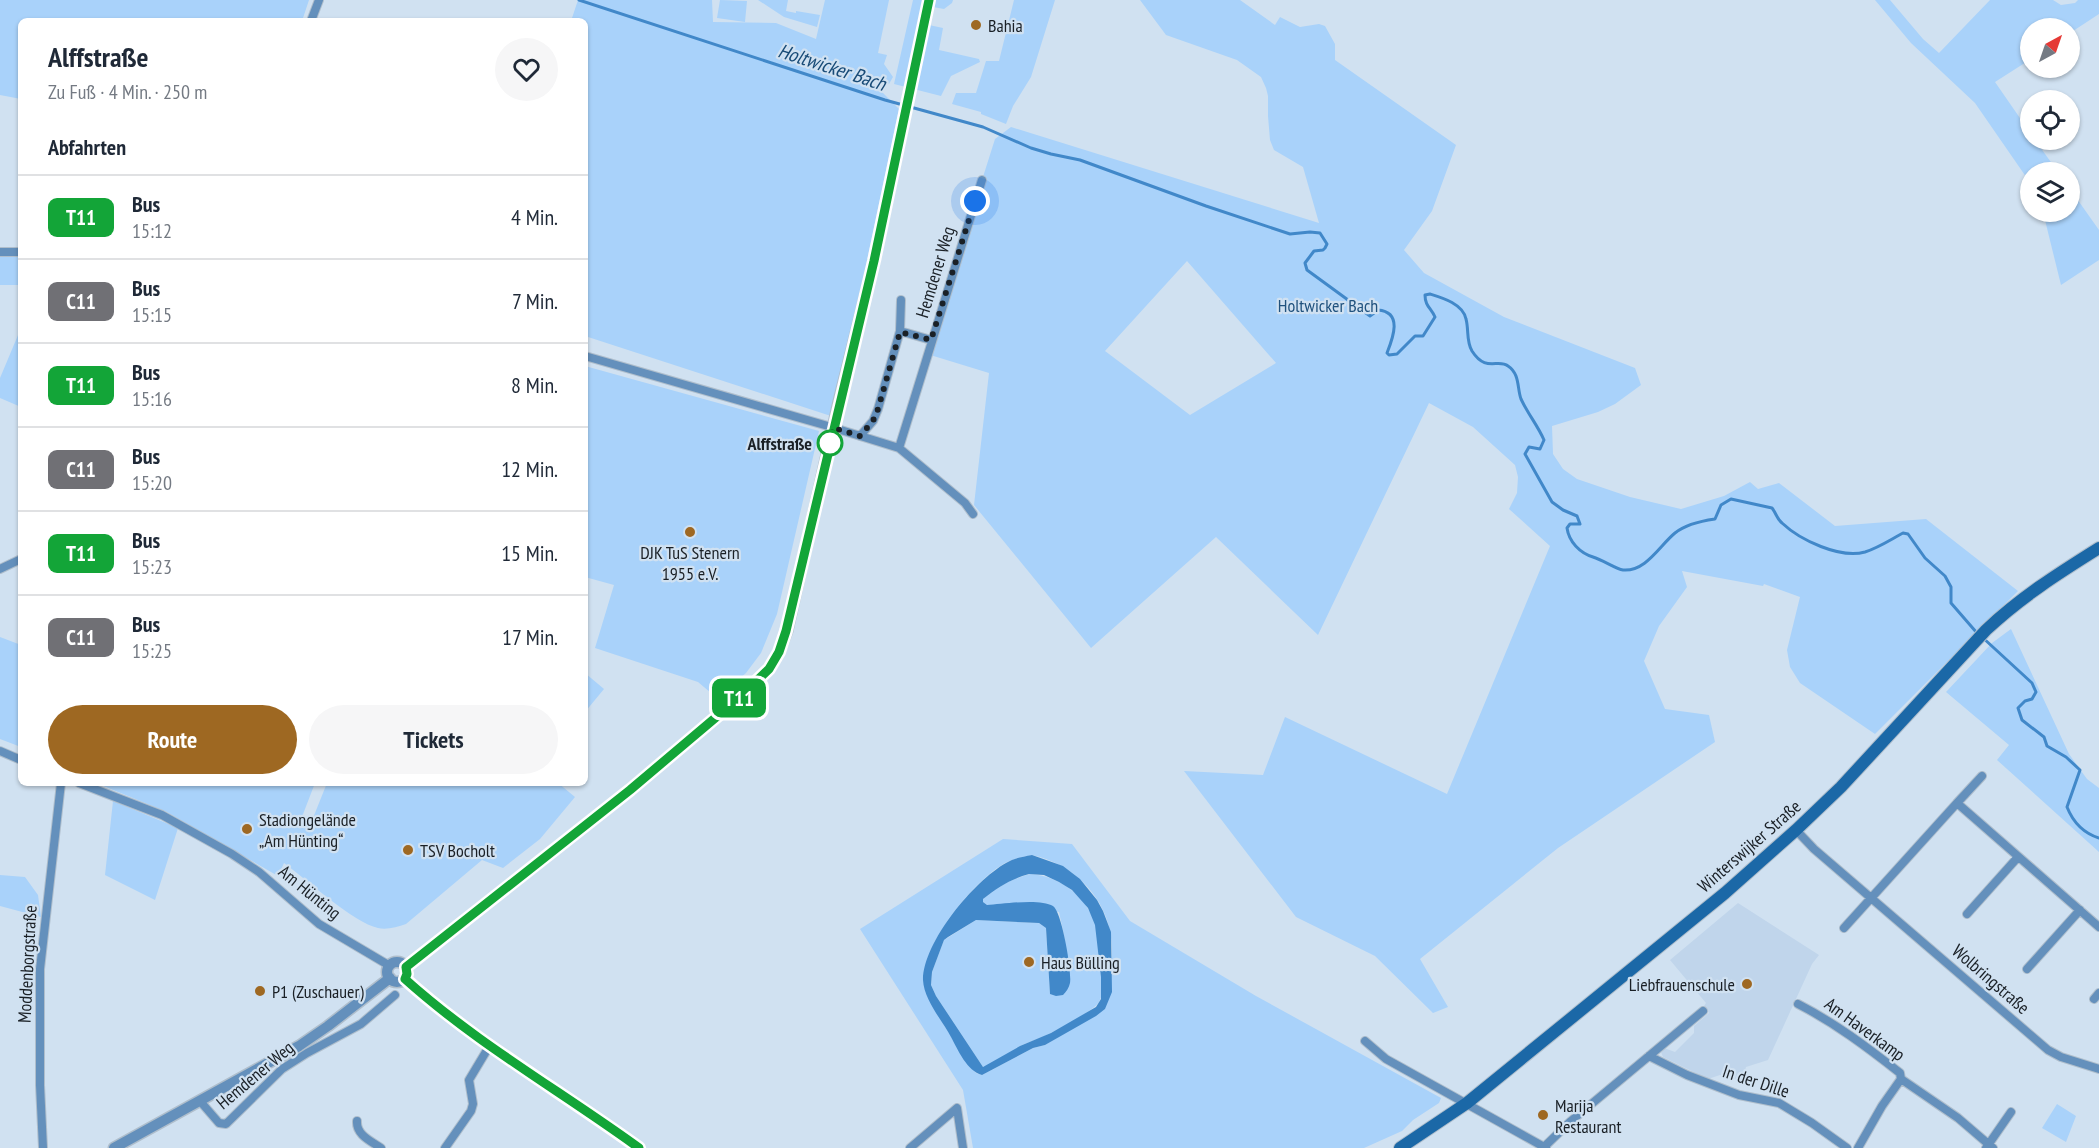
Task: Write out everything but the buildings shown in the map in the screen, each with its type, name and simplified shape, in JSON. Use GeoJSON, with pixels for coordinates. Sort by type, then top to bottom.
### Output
{"type":"FeatureCollection","features":[{"type":"Feature","properties":{"kind":"main road","name":"Winterswijker Straße"},"geometry":{"type":"LineString","coordinates":[[1400,1148],[1467,1103],[1725,893],[1840,788],[2008,609],[2046,581],[2099,548]]}},
{"type":"Feature","properties":{"kind":"street"},"geometry":{"type":"LineString","coordinates":[[312,18],[319,0]]}},
{"type":"Feature","properties":{"kind":"street"},"geometry":{"type":"LineString","coordinates":[[406,967],[630,790],[740,697],[769,669],[779,652],[786,631],[874,261],[929,0]]}},
{"type":"Feature","properties":{"kind":"street","name":"Hemdener Weg"},"geometry":{"type":"LineString","coordinates":[[899,448],[982,180]]}},
{"type":"Feature","properties":{"kind":"street"},"geometry":{"type":"LineString","coordinates":[[0,252],[18,252]]}},
{"type":"Feature","properties":{"kind":"street","name":"Hemdener Weg"},"geometry":{"type":"LineString","coordinates":[[860,436],[873,421],[878,409],[900,332],[901,300]]}},
{"type":"Feature","properties":{"kind":"street","name":"Hemdener Weg"},"geometry":{"type":"LineString","coordinates":[[900,332],[931,340]]}},
{"type":"Feature","properties":{"kind":"street"},"geometry":{"type":"LineString","coordinates":[[588,357],[899,448],[965,503],[973,514]]}},
{"type":"Feature","properties":{"kind":"street"},"geometry":{"type":"LineString","coordinates":[[0,568],[18,561]]}},
{"type":"Feature","properties":{"kind":"street"},"geometry":{"type":"LineString","coordinates":[[0,751],[18,759]]}},
{"type":"Feature","properties":{"kind":"street"},"geometry":{"type":"LineString","coordinates":[[1844,928],[1982,776]]}},
{"type":"Feature","properties":{"kind":"street","name":"Moddenborgstraße"},"geometry":{"type":"LineString","coordinates":[[43,1148],[40,1085],[40,969],[61,786]]}},
{"type":"Feature","properties":{"kind":"street","name":"Am Hünting"},"geometry":{"type":"LineString","coordinates":[[87,786],[162,815],[223,849],[259,872],[319,924],[390,966]]}},
{"type":"Feature","properties":{"kind":"street"},"geometry":{"type":"LineString","coordinates":[[1957,803],[2099,927]]}},
{"type":"Feature","properties":{"kind":"street","name":"Wolbringstraße"},"geometry":{"type":"LineString","coordinates":[[1796,830],[1814,849],[2048,1050],[2061,1057],[2099,1069]]}},
{"type":"Feature","properties":{"kind":"street"},"geometry":{"type":"LineString","coordinates":[[1967,914],[2018,857]]}},
{"type":"Feature","properties":{"kind":"street"},"geometry":{"type":"LineString","coordinates":[[2027,969],[2080,910]]}},
{"type":"Feature","properties":{"kind":"street"},"geometry":{"type":"LineString","coordinates":[[405,979],[397,982],[390,978],[388,971],[390,966],[396,962],[406,967]]}},
{"type":"Feature","properties":{"kind":"street"},"geometry":{"type":"LineString","coordinates":[[405,979],[406,967]]}},
{"type":"Feature","properties":{"kind":"street","name":"Hemdener Weg"},"geometry":{"type":"LineString","coordinates":[[114,1148],[299,1046],[390,978]]}},
{"type":"Feature","properties":{"kind":"street"},"geometry":{"type":"LineString","coordinates":[[405,979],[490,1045],[640,1148]]}},
{"type":"Feature","properties":{"kind":"street","name":"Hemdener Weg"},"geometry":{"type":"LineString","coordinates":[[200,1101],[219,1123],[226,1124],[282,1070],[361,1024],[395,995]]}},
{"type":"Feature","properties":{"kind":"street","name":"Am Haverkamp"},"geometry":{"type":"LineString","coordinates":[[1797,1004],[1823,1017],[1858,1040],[1900,1073],[1901,1079],[1882,1106],[1858,1148]]}},
{"type":"Feature","properties":{"kind":"street"},"geometry":{"type":"LineString","coordinates":[[1365,1041],[1386,1059],[1544,1147],[1703,1011]]}},
{"type":"Feature","properties":{"kind":"street"},"geometry":{"type":"LineString","coordinates":[[445,1148],[471,1111],[473,1104],[469,1080],[490,1045]]}},
{"type":"Feature","properties":{"kind":"street","name":"In der Dille"},"geometry":{"type":"LineString","coordinates":[[1649,1056],[1739,1095],[1779,1103],[1847,1148]]}},
{"type":"Feature","properties":{"kind":"street"},"geometry":{"type":"LineString","coordinates":[[1901,1079],[1958,1118],[1980,1136],[1989,1147],[2012,1112]]}},
{"type":"Feature","properties":{"kind":"street"},"geometry":{"type":"LineString","coordinates":[[910,1148],[957,1108],[963,1148]]}},
{"type":"Feature","properties":{"kind":"street"},"geometry":{"type":"LineString","coordinates":[[357,1121],[356,1127],[359,1132],[381,1148]]}},
{"type":"Feature","properties":{"kind":"shaded area"},"geometry":{"type":"Polygon","coordinates":[[[1032,855],[1063,866],[1080,879],[1097,900],[1111,932],[1112,992],[1105,1009],[1096,1016],[1045,1045],[1033,1048],[982,1075],[972,1069],[963,1059],[930,1002],[923,980],[925,965],[931,948],[941,931],[966,898],[1006,863],[1032,855]],[[1029,874],[1016,878],[983,899],[983,902],[987,905],[1039,902],[1053,906],[1063,930],[1069,967],[1070,983],[1063,995],[1050,994],[1046,928],[1039,923],[976,920],[944,940],[932,972],[931,985],[936,996],[983,1067],[1020,1046],[1051,1033],[1096,1007],[1101,999],[1095,925],[1088,908],[1072,890],[1044,875],[1029,874]]]}},
{"type":"Feature","properties":{"kind":"shaded area","name":"Liebfrauenschule"},"geometry":{"type":"Polygon","coordinates":[[[1738,903],[1819,955],[1812,964],[1768,1060],[1746,1067],[1742,1081],[1720,1075],[1708,1079],[1663,1057],[1661,1052],[1664,1048],[1675,1052],[1694,1033],[1694,1026],[1709,1013],[1704,1006],[1706,1003],[1670,960],[1738,903]]]}},
{"type":"Feature","properties":{"kind":"green space"},"geometry":{"type":"Polygon","coordinates":[[[0,0],[309,0],[303,18],[18,18],[18,98],[0,95],[0,0]]]}},
{"type":"Feature","properties":{"kind":"green space"},"geometry":{"type":"Polygon","coordinates":[[[578,0],[712,0],[713,22],[776,23],[816,39],[825,0],[889,0],[878,53],[887,55],[884,64],[893,77],[889,84],[867,77],[899,109],[834,417],[588,337],[588,18],[572,18],[578,0]]]}},
{"type":"Feature","properties":{"kind":"green space"},"geometry":{"type":"Polygon","coordinates":[[[720,0],[747,1],[745,22],[717,18],[720,0]]]}},
{"type":"Feature","properties":{"kind":"green space"},"geometry":{"type":"Polygon","coordinates":[[[758,0],[788,0],[786,11],[820,15],[817,27],[784,17],[758,0]]]}},
{"type":"Feature","properties":{"kind":"green space"},"geometry":{"type":"Polygon","coordinates":[[[913,0],[953,0],[944,9],[933,7],[930,13],[929,25],[943,28],[939,50],[979,59],[980,62],[951,76],[941,96],[894,84],[913,0]]]}},
{"type":"Feature","properties":{"kind":"green space"},"geometry":{"type":"Polygon","coordinates":[[[1014,0],[1055,0],[1031,77],[1013,106],[1006,124],[981,114],[981,112],[952,104],[956,93],[976,93],[986,61],[999,61],[1014,0]]]}},
{"type":"Feature","properties":{"kind":"green space"},"geometry":{"type":"Polygon","coordinates":[[[1140,0],[1240,0],[1275,25],[1280,17],[1300,27],[1319,24],[1325,26],[1335,44],[1335,60],[1456,145],[1432,211],[1404,250],[1424,273],[1504,317],[1635,368],[1641,385],[1615,404],[1598,412],[1552,426],[1553,454],[1563,469],[1577,479],[1630,497],[1681,509],[1724,496],[1750,482],[1758,489],[1779,483],[1835,526],[1926,519],[2018,591],[1875,734],[1800,683],[1790,667],[1787,650],[1800,597],[1764,584],[1763,586],[1682,571],[1687,587],[1659,626],[1644,661],[1665,709],[1709,715],[1715,742],[1558,848],[1420,959],[1448,1007],[1433,1013],[1375,956],[1296,917],[1184,771],[1263,775],[1285,717],[1447,794],[1550,546],[1509,509],[1517,493],[1518,477],[1515,465],[1473,427],[1429,403],[1318,635],[1216,537],[1091,648],[974,505],[989,373],[927,354],[995,139],[1011,127],[1319,223],[1303,167],[1274,150],[1270,140],[1268,96],[1261,77],[1237,60],[1166,35],[1140,0]],[[1187,261],[1105,351],[1190,415],[1276,363],[1187,261]]]}},
{"type":"Feature","properties":{"kind":"green space"},"geometry":{"type":"Polygon","coordinates":[[[1875,0],[1890,0],[1923,39],[1939,53],[1990,0],[2053,0],[2061,5],[2075,3],[2078,0],[2099,0],[2099,14],[2080,26],[2080,18],[2020,18],[2020,66],[1995,82],[2020,118],[2020,150],[2042,150],[2051,162],[2020,162],[2020,168],[1975,103],[1911,43],[1875,0]]]}},
{"type":"Feature","properties":{"kind":"green space"},"geometry":{"type":"Polygon","coordinates":[[[2080,203],[2099,230],[2099,260],[2061,285],[2045,222],[2080,222],[2080,203]]]}},
{"type":"Feature","properties":{"kind":"green space"},"geometry":{"type":"Polygon","coordinates":[[[0,257],[18,257],[18,285],[0,285],[0,257]]]}},
{"type":"Feature","properties":{"kind":"green space"},"geometry":{"type":"Polygon","coordinates":[[[18,335],[18,406],[0,398],[0,378],[18,335]]]}},
{"type":"Feature","properties":{"kind":"green space","name":"DJK TuS Stenern 1955 e.V."},"geometry":{"type":"Polygon","coordinates":[[[588,367],[819,431],[777,614],[761,653],[746,673],[717,698],[698,682],[595,648],[614,585],[588,578],[588,367]]]}},
{"type":"Feature","properties":{"kind":"green space"},"geometry":{"type":"Polygon","coordinates":[[[2011,629],[2069,754],[2087,779],[2099,788],[2099,852],[1997,760],[2009,745],[1946,692],[1992,643],[2011,629]]]}},
{"type":"Feature","properties":{"kind":"green space"},"geometry":{"type":"Polygon","coordinates":[[[0,637],[18,644],[18,746],[0,739],[0,637]]]}},
{"type":"Feature","properties":{"kind":"green space"},"geometry":{"type":"Polygon","coordinates":[[[588,676],[604,689],[588,708],[588,676]]]}},
{"type":"Feature","properties":{"kind":"green space","name":"TSV Bocholt"},"geometry":{"type":"Polygon","coordinates":[[[103,786],[314,786],[300,822],[313,818],[326,786],[562,786],[575,797],[540,839],[503,868],[482,860],[406,924],[385,929],[356,918],[284,863],[278,876],[165,811],[103,786]]]}},
{"type":"Feature","properties":{"kind":"green space"},"geometry":{"type":"Polygon","coordinates":[[[113,801],[178,828],[155,900],[105,875],[113,801]]]}},
{"type":"Feature","properties":{"kind":"green space"},"geometry":{"type":"Polygon","coordinates":[[[1003,839],[1072,844],[1130,921],[1256,996],[1441,1098],[1439,1103],[1413,1120],[1402,1131],[1364,1148],[973,1148],[963,1090],[860,929],[1003,839]],[[1032,855],[1005,863],[993,871],[954,912],[942,929],[927,962],[925,987],[936,1012],[976,1073],[982,1075],[1033,1048],[1045,1045],[1105,1009],[1112,950],[1106,917],[1092,892],[1082,881],[1071,872],[1046,859],[1032,855]]]}},
{"type":"Feature","properties":{"kind":"green space"},"geometry":{"type":"Polygon","coordinates":[[[1030,874],[1061,883],[1078,896],[1091,914],[1098,940],[1102,994],[1096,1006],[1074,1020],[983,1067],[936,996],[931,985],[932,972],[944,940],[976,920],[1039,923],[1046,928],[1050,994],[1062,995],[1070,982],[1059,912],[987,905],[983,902],[983,899],[999,887],[1030,874]]]}},
{"type":"Feature","properties":{"kind":"green space"},"geometry":{"type":"Polygon","coordinates":[[[0,875],[25,877],[38,895],[41,917],[0,906],[0,875]]]}},
{"type":"Feature","properties":{"kind":"green space"},"geometry":{"type":"Polygon","coordinates":[[[2057,1104],[2076,1116],[2066,1142],[2042,1128],[2057,1104]]]}},
{"type":"Feature","properties":{"kind":"waterway","name":"Holtwicker Bach"},"geometry":{"type":"LineString","coordinates":[[579,0],[885,100],[983,127],[1031,148],[1080,160],[1290,234],[1320,233],[1327,244],[1323,250],[1314,251],[1305,263],[1307,270],[1370,316],[1378,310],[1391,315],[1394,327],[1387,353],[1389,355],[1397,354],[1415,336],[1423,336],[1435,317],[1425,299],[1425,295],[1430,294],[1452,302],[1461,309],[1466,319],[1470,347],[1477,358],[1482,362],[1504,364],[1512,369],[1521,399],[1544,440],[1540,449],[1529,447],[1525,454],[1552,502],[1577,516],[1580,524],[1570,524],[1567,528],[1573,542],[1584,553],[1623,570],[1639,567],[1679,530],[1694,523],[1715,519],[1721,505],[1731,499],[1772,508],[1780,521],[1799,536],[1844,553],[1865,552],[1903,533],[1908,534],[1925,558],[1945,576],[1951,587],[1951,603],[1977,633]]}},
{"type":"Feature","properties":{"kind":"waterway","name":"Holtwicker Bach"},"geometry":{"type":"LineString","coordinates":[[1982,637],[2032,683],[2036,692],[2032,699],[2025,701],[2018,708],[2022,720],[2044,737],[2047,746],[2066,757],[2080,770],[2067,807],[2079,826],[2099,838]]}},
{"type":"Feature","properties":{"kind":"bus line","name":"T11"},"geometry":{"type":"LineString","coordinates":[[639,1148],[490,1045],[430,1000],[405,979],[406,967],[630,790],[707,726],[769,669],[779,652],[786,631],[874,261],[929,0]]}},
{"type":"Feature","properties":{"kind":"place","name":"Bahia"},"geometry":{"type":"Point","coordinates":[976,25]}},
{"type":"Feature","properties":{"kind":"place","name":"Alffstraße"},"geometry":{"type":"Point","coordinates":[830,443]}},
{"type":"Feature","properties":{"kind":"place","name":"DJK TuS Stenern 1955 e.V."},"geometry":{"type":"Point","coordinates":[690,532]}},
{"type":"Feature","properties":{"kind":"place","name":"Stadiongelände „Am Hünting“"},"geometry":{"type":"Point","coordinates":[247,829]}},
{"type":"Feature","properties":{"kind":"place","name":"TSV Bocholt"},"geometry":{"type":"Point","coordinates":[408,850]}},
{"type":"Feature","properties":{"kind":"place","name":"Haus Bülling"},"geometry":{"type":"Point","coordinates":[1029,962]}},
{"type":"Feature","properties":{"kind":"place","name":"Liebfrauenschule"},"geometry":{"type":"Point","coordinates":[1747,984]}},
{"type":"Feature","properties":{"kind":"place","name":"P1 (Zuschauer)"},"geometry":{"type":"Point","coordinates":[260,991]}},
{"type":"Feature","properties":{"kind":"place","name":"Marija Restaurant"},"geometry":{"type":"Point","coordinates":[1543,1115]}},
{"type":"Feature","properties":{"kind":"route"},"geometry":{"type":"LineString","coordinates":[[830,443],[833,428],[860,436],[873,421],[900,332],[931,340],[975,201]]}}]}
